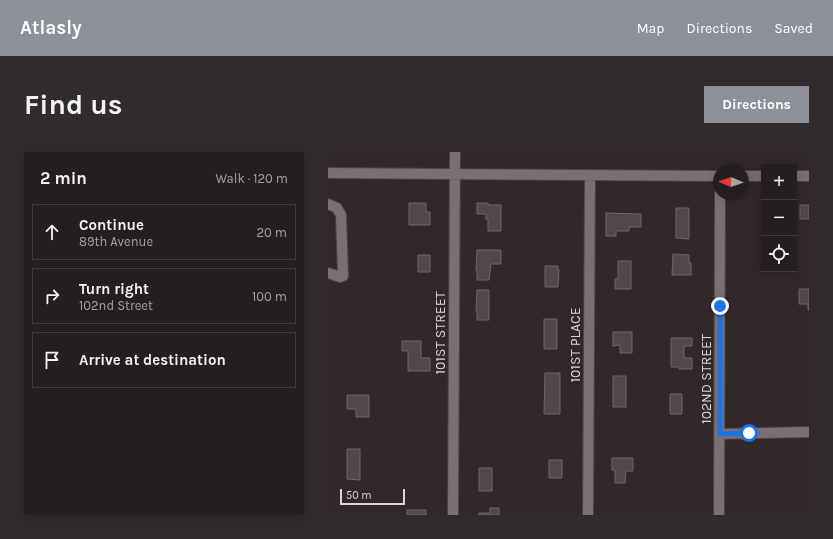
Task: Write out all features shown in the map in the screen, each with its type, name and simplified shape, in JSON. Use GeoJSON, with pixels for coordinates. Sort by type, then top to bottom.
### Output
{"type":"FeatureCollection","features":[{"type":"Feature","properties":{"kind":"street","name":"101ST STREET"},"geometry":{"type":"LineString","coordinates":[[453,515],[455,152]]}},
{"type":"Feature","properties":{"kind":"street"},"geometry":{"type":"LineString","coordinates":[[328,173],[713,176]]}},
{"type":"Feature","properties":{"kind":"street","name":"101ST PLACE"},"geometry":{"type":"LineString","coordinates":[[588,515],[590,175]]}},
{"type":"Feature","properties":{"kind":"street"},"geometry":{"type":"LineString","coordinates":[[749,176],[761,176]]}},
{"type":"Feature","properties":{"kind":"street"},"geometry":{"type":"LineString","coordinates":[[797,176],[809,176]]}},
{"type":"Feature","properties":{"kind":"street","name":"102ND STREET"},"geometry":{"type":"LineString","coordinates":[[719,515],[720,200]]}},
{"type":"Feature","properties":{"kind":"street"},"geometry":{"type":"LineString","coordinates":[[328,204],[337,208],[341,215],[342,276],[340,277],[328,273]]}},
{"type":"Feature","properties":{"kind":"street"},"geometry":{"type":"LineString","coordinates":[[720,434],[808,432]]}},
{"type":"Feature","properties":{"kind":"building"},"geometry":{"type":"Polygon","coordinates":[[[409,203],[426,203],[426,212],[430,212],[430,225],[409,225],[409,203]]]}},
{"type":"Feature","properties":{"kind":"building"},"geometry":{"type":"Polygon","coordinates":[[[477,203],[501,205],[501,231],[488,231],[488,219],[486,219],[486,214],[477,214],[477,203]]]}},
{"type":"Feature","properties":{"kind":"building"},"geometry":{"type":"Polygon","coordinates":[[[800,205],[809,205],[809,219],[800,219],[800,205]]]}},
{"type":"Feature","properties":{"kind":"building"},"geometry":{"type":"Polygon","coordinates":[[[676,208],[689,208],[689,239],[676,238],[676,208]]]}},
{"type":"Feature","properties":{"kind":"building"},"geometry":{"type":"Polygon","coordinates":[[[606,213],[641,214],[641,227],[629,227],[629,231],[616,231],[616,236],[606,236],[606,213]]]}},
{"type":"Feature","properties":{"kind":"building"},"geometry":{"type":"Polygon","coordinates":[[[477,250],[501,250],[501,264],[491,264],[489,280],[477,280],[477,250]]]}},
{"type":"Feature","properties":{"kind":"building"},"geometry":{"type":"Polygon","coordinates":[[[673,254],[689,255],[691,275],[672,275],[673,254]]]}},
{"type":"Feature","properties":{"kind":"building"},"geometry":{"type":"Polygon","coordinates":[[[418,255],[430,255],[430,272],[418,272],[418,255]]]}},
{"type":"Feature","properties":{"kind":"building"},"geometry":{"type":"Polygon","coordinates":[[[618,261],[631,261],[631,289],[615,289],[615,279],[618,279],[618,261]]]}},
{"type":"Feature","properties":{"kind":"building"},"geometry":{"type":"Polygon","coordinates":[[[545,266],[558,266],[558,287],[545,287],[545,266]]]}},
{"type":"Feature","properties":{"kind":"building"},"geometry":{"type":"Polygon","coordinates":[[[799,289],[809,289],[809,310],[808,304],[799,304],[799,289]]]}},
{"type":"Feature","properties":{"kind":"building"},"geometry":{"type":"Polygon","coordinates":[[[477,290],[489,290],[489,320],[477,320],[477,290]]]}},
{"type":"Feature","properties":{"kind":"building"},"geometry":{"type":"Polygon","coordinates":[[[544,319],[557,319],[557,349],[544,349],[544,319]]]}},
{"type":"Feature","properties":{"kind":"building"},"geometry":{"type":"Polygon","coordinates":[[[613,332],[632,332],[632,353],[620,353],[620,345],[613,346],[613,332]]]}},
{"type":"Feature","properties":{"kind":"building"},"geometry":{"type":"Polygon","coordinates":[[[671,338],[692,338],[692,346],[684,346],[684,358],[692,358],[692,369],[679,369],[679,367],[671,367],[671,338]]]}},
{"type":"Feature","properties":{"kind":"building"},"geometry":{"type":"Polygon","coordinates":[[[402,341],[421,341],[421,358],[430,358],[430,371],[408,371],[408,351],[402,351],[402,341]]]}},
{"type":"Feature","properties":{"kind":"building"},"geometry":{"type":"Polygon","coordinates":[[[545,373],[560,373],[560,414],[544,414],[545,373]]]}},
{"type":"Feature","properties":{"kind":"building"},"geometry":{"type":"Polygon","coordinates":[[[613,376],[626,376],[626,407],[613,407],[613,376]]]}},
{"type":"Feature","properties":{"kind":"building"},"geometry":{"type":"Polygon","coordinates":[[[670,394],[682,394],[682,414],[670,414],[670,394]]]}},
{"type":"Feature","properties":{"kind":"building"},"geometry":{"type":"Polygon","coordinates":[[[347,395],[369,395],[369,417],[356,417],[356,409],[347,409],[347,395]]]}},
{"type":"Feature","properties":{"kind":"building"},"geometry":{"type":"Polygon","coordinates":[[[347,449],[360,449],[360,480],[347,479],[347,449]]]}},
{"type":"Feature","properties":{"kind":"building"},"geometry":{"type":"Polygon","coordinates":[[[612,458],[633,458],[633,471],[626,471],[625,483],[615,483],[615,470],[612,470],[612,458]]]}},
{"type":"Feature","properties":{"kind":"building"},"geometry":{"type":"Polygon","coordinates":[[[549,460],[562,460],[562,478],[549,478],[549,460]]]}},
{"type":"Feature","properties":{"kind":"building"},"geometry":{"type":"Polygon","coordinates":[[[479,468],[492,468],[492,491],[479,491],[479,468]]]}},
{"type":"Feature","properties":{"kind":"building"},"geometry":{"type":"Polygon","coordinates":[[[490,508],[499,508],[499,515],[479,515],[479,513],[490,513],[490,508]]]}},
{"type":"Feature","properties":{"kind":"building"},"geometry":{"type":"Polygon","coordinates":[[[407,510],[426,510],[426,515],[407,515],[407,510]]]}},
{"type":"Feature","properties":{"kind":"route"},"geometry":{"type":"LineString","coordinates":[[720,306],[720,434],[749,433]]}}]}
